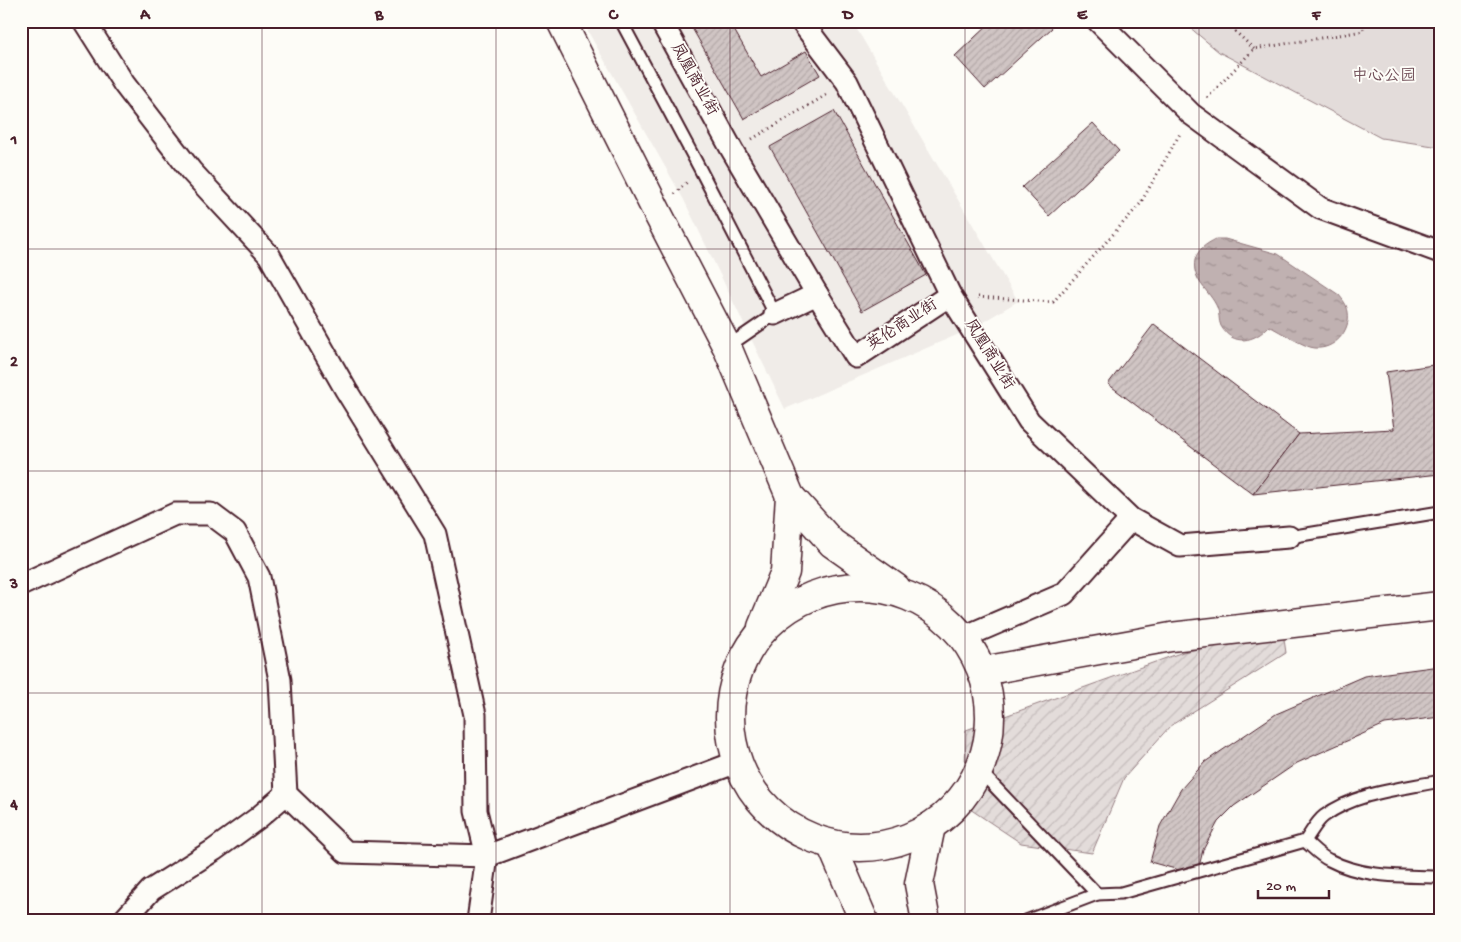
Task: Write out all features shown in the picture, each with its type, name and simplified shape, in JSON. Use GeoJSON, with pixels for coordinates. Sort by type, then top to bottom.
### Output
{"type":"FeatureCollection","features":[{"type":"Feature","properties":{"kind":"main road"},"geometry":{"type":"LineString","coordinates":[[561,21],[727,347],[790,496],[832,542],[901,592],[936,609],[964,637],[983,671],[991,721],[979,770],[959,802],[931,826],[908,838],[883,845],[857,847],[831,844],[800,833],[774,815],[751,791],[737,762],[729,728],[731,693],[742,660],[761,631],[785,572],[790,496]]}},
{"type":"Feature","properties":{"kind":"main road"},"geometry":{"type":"LineString","coordinates":[[761,631],[790,606],[825,590],[863,586],[901,592]]}},
{"type":"Feature","properties":{"kind":"main road"},"geometry":{"type":"LineString","coordinates":[[983,671],[1171,637],[1440,606]]}},
{"type":"Feature","properties":{"kind":"main road"},"geometry":{"type":"LineString","coordinates":[[926,921],[919,884],[931,826]]}},
{"type":"Feature","properties":{"kind":"main road"},"geometry":{"type":"LineString","coordinates":[[831,844],[864,921]]}},
{"type":"Feature","properties":{"kind":"street"},"geometry":{"type":"LineString","coordinates":[[84,21],[124,84],[192,170],[269,255],[346,390],[435,534],[474,715],[476,811],[487,856],[478,921]]}},
{"type":"Feature","properties":{"kind":"street","name":"凤凰商业街"},"geometry":{"type":"LineString","coordinates":[[661,21],[732,150],[817,294]]}},
{"type":"Feature","properties":{"kind":"street","name":"凤凰商业街"},"geometry":{"type":"LineString","coordinates":[[801,21],[847,82],[950,295],[1029,421],[1131,519],[1180,546],[1289,537]]}},
{"type":"Feature","properties":{"kind":"street"},"geometry":{"type":"LineString","coordinates":[[1098,21],[1191,114],[1320,208],[1440,252]]}},
{"type":"Feature","properties":{"kind":"street"},"geometry":{"type":"LineString","coordinates":[[775,314],[817,294]]}},
{"type":"Feature","properties":{"kind":"street","name":"英伦商业街"},"geometry":{"type":"LineString","coordinates":[[817,294],[856,357],[950,295]]}},
{"type":"Feature","properties":{"kind":"street"},"geometry":{"type":"LineString","coordinates":[[21,585],[175,514],[211,514],[235,532],[259,577],[280,680],[286,794],[346,852],[487,856],[737,762]]}},
{"type":"Feature","properties":{"kind":"street"},"geometry":{"type":"LineString","coordinates":[[964,637],[1064,594],[1131,519]]}},
{"type":"Feature","properties":{"kind":"street"},"geometry":{"type":"LineString","coordinates":[[123,921],[150,890],[214,850],[258,818],[286,794]]}},
{"type":"Feature","properties":{"kind":"lane"},"geometry":{"type":"LineString","coordinates":[[621,21],[775,314],[727,347]]}},
{"type":"Feature","properties":{"kind":"lane"},"geometry":{"type":"LineString","coordinates":[[1289,537],[1440,512]]}},
{"type":"Feature","properties":{"kind":"lane"},"geometry":{"type":"LineString","coordinates":[[979,770],[1097,894]]}},
{"type":"Feature","properties":{"kind":"lane"},"geometry":{"type":"LineString","coordinates":[[1026,921],[1097,894],[1121,892],[1304,841],[1322,818],[1347,802],[1440,781]]}},
{"type":"Feature","properties":{"kind":"lane"},"geometry":{"type":"LineString","coordinates":[[1304,841],[1327,860],[1354,871],[1383,875],[1440,877]]}},
{"type":"Feature","properties":{"kind":"path"},"geometry":{"type":"LineString","coordinates":[[1224,21],[1254,49]]}},
{"type":"Feature","properties":{"kind":"path"},"geometry":{"type":"LineString","coordinates":[[950,295],[1053,302],[1140,204],[1191,114],[1254,49],[1362,31],[1367,21]]}},
{"type":"Feature","properties":{"kind":"shaded area"},"geometry":{"type":"Polygon","coordinates":[[[582,21],[852,21],[1018,301],[973,328],[785,409],[684,200],[582,21]]]}},
{"type":"Feature","properties":{"kind":"green space","name":"中心公园"},"geometry":{"type":"Polygon","coordinates":[[[1182,21],[1440,21],[1440,147],[1381,138],[1219,52],[1182,21]]]}},
{"type":"Feature","properties":{"kind":"green space"},"geometry":{"type":"Polygon","coordinates":[[[1283,632],[1286,653],[1170,726],[1124,778],[1092,853],[1021,843],[964,805],[966,730],[1183,652],[1283,632]]]}},
{"type":"Feature","properties":{"kind":"water"},"geometry":{"type":"Polygon","coordinates":[[[1216,239],[1225,239],[1278,254],[1339,295],[1348,312],[1347,326],[1340,338],[1329,346],[1315,348],[1269,326],[1251,339],[1238,339],[1226,333],[1220,324],[1217,307],[1198,279],[1195,267],[1196,256],[1200,250],[1216,239]]]}},
{"type":"Feature","properties":{"kind":"building"},"geometry":{"type":"Polygon","coordinates":[[[688,21],[729,21],[761,77],[806,51],[820,75],[744,119],[688,21]]]}},
{"type":"Feature","properties":{"kind":"building"},"geometry":{"type":"Polygon","coordinates":[[[992,21],[1046,21],[1052,28],[985,89],[955,56],[992,21]]]}},
{"type":"Feature","properties":{"kind":"building"},"geometry":{"type":"Polygon","coordinates":[[[834,111],[926,275],[862,311],[770,147],[834,111]]]}},
{"type":"Feature","properties":{"kind":"building"},"geometry":{"type":"Polygon","coordinates":[[[1093,123],[1119,151],[1049,216],[1022,187],[1093,123]]]}},
{"type":"Feature","properties":{"kind":"building"},"geometry":{"type":"Polygon","coordinates":[[[1154,324],[1299,434],[1253,494],[1108,384],[1154,324]]]}},
{"type":"Feature","properties":{"kind":"building"},"geometry":{"type":"Polygon","coordinates":[[[1440,364],[1440,474],[1253,494],[1299,434],[1394,429],[1386,372],[1440,364]]]}},
{"type":"Feature","properties":{"kind":"building"},"geometry":{"type":"Polygon","coordinates":[[[1440,666],[1440,717],[1385,724],[1297,763],[1234,806],[1218,822],[1203,850],[1197,875],[1150,862],[1160,826],[1181,789],[1205,762],[1276,714],[1364,676],[1440,666]]]}}]}
